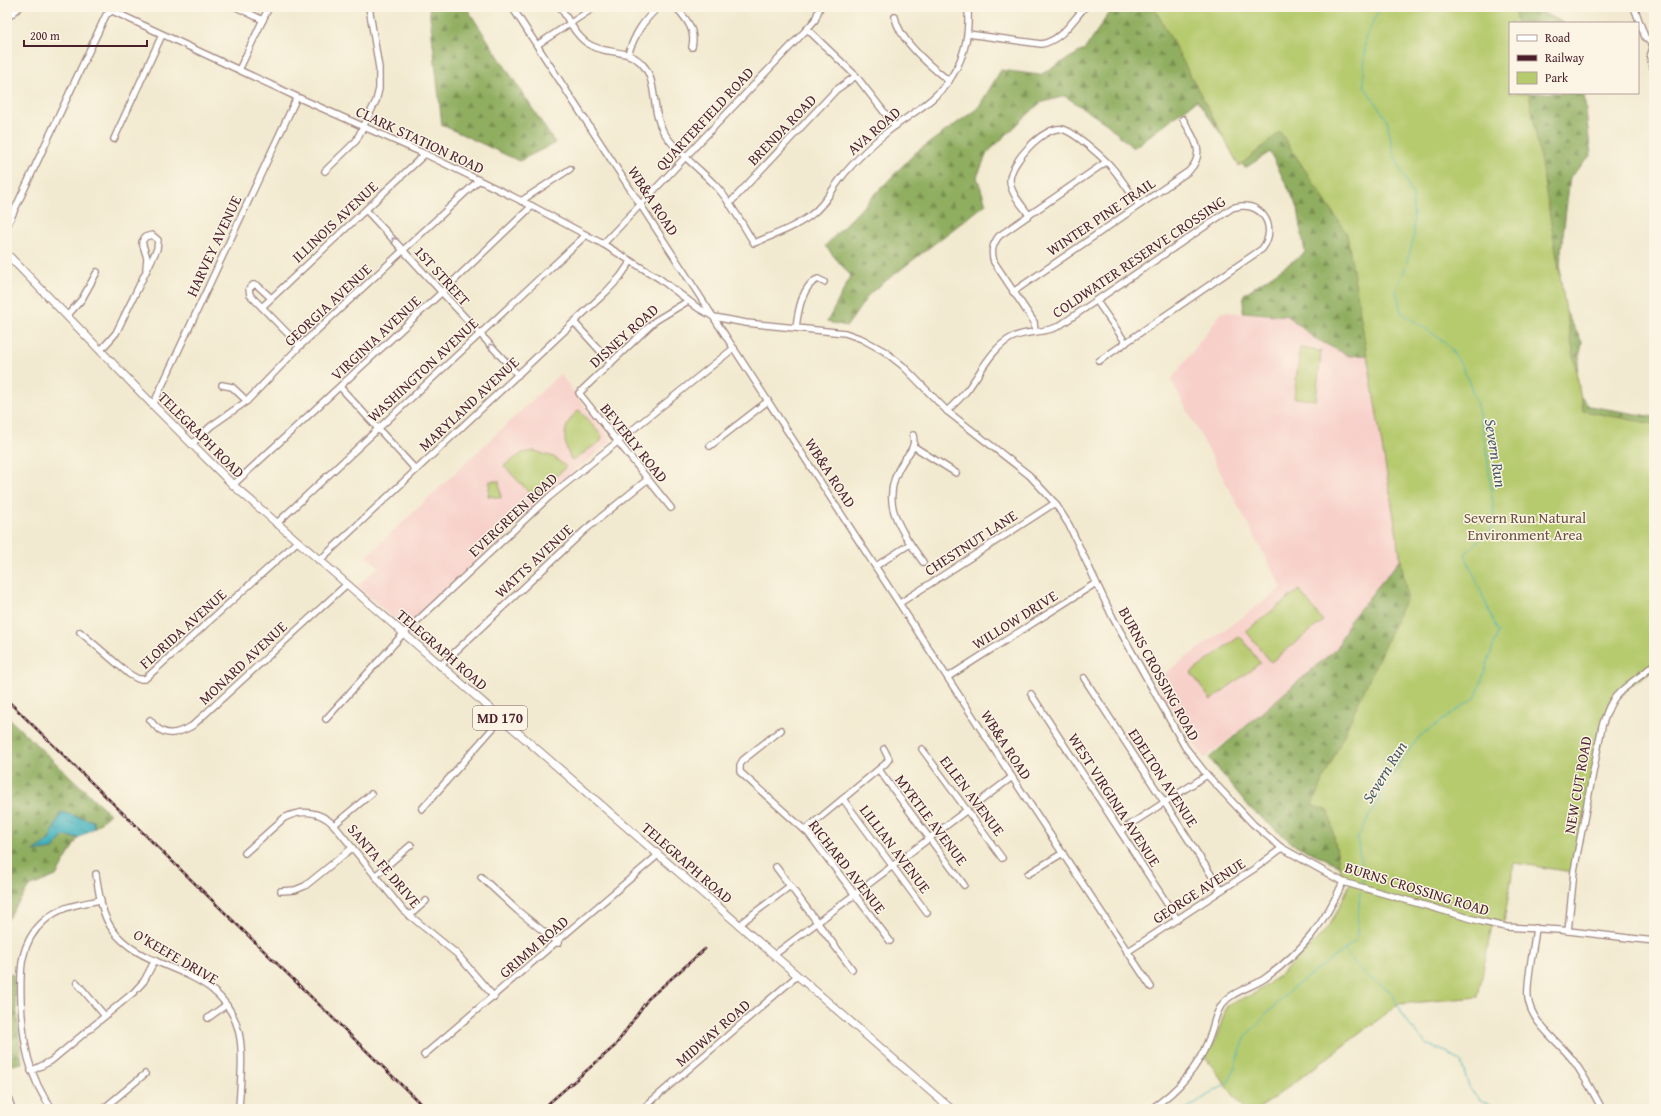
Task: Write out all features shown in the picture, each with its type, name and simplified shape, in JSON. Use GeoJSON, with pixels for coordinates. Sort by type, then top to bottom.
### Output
{"type":"FeatureCollection","features":[{"type":"Feature","properties":{"kind":"main road","name":"TELEGRAPH ROAD"},"geometry":{"type":"LineString","coordinates":[[7,254],[153,405],[233,485],[276,524],[951,1109]]}},
{"type":"Feature","properties":{"kind":"street"},"geometry":{"type":"LineString","coordinates":[[7,18],[20,7]]}},
{"type":"Feature","properties":{"kind":"street","name":"CLARK STATION ROAD"},"geometry":{"type":"LineString","coordinates":[[104,7],[297,97],[425,154],[532,206],[586,234],[631,261],[665,283],[688,301],[714,317]]}},
{"type":"Feature","properties":{"kind":"street"},"geometry":{"type":"LineString","coordinates":[[7,226],[106,15],[118,7]]}},
{"type":"Feature","properties":{"kind":"street"},"geometry":{"type":"LineString","coordinates":[[236,7],[263,20]]}},
{"type":"Feature","properties":{"kind":"street"},"geometry":{"type":"LineString","coordinates":[[239,70],[269,7]]}},
{"type":"Feature","properties":{"kind":"street"},"geometry":{"type":"LineString","coordinates":[[325,171],[356,141],[376,101],[380,79],[369,7]]}},
{"type":"Feature","properties":{"kind":"street","name":"WB&A ROAD"},"geometry":{"type":"LineString","coordinates":[[512,7],[900,602],[1012,777],[1151,987]]}},
{"type":"Feature","properties":{"kind":"street"},"geometry":{"type":"LineString","coordinates":[[560,7],[581,37],[590,45],[628,54],[638,60],[646,69],[650,80],[654,108],[660,126],[668,138],[717,187],[729,204]]}},
{"type":"Feature","properties":{"kind":"street"},"geometry":{"type":"LineString","coordinates":[[537,45],[595,7]]}},
{"type":"Feature","properties":{"kind":"street"},"geometry":{"type":"LineString","coordinates":[[628,54],[638,29],[659,7]]}},
{"type":"Feature","properties":{"kind":"street"},"geometry":{"type":"LineString","coordinates":[[676,7],[689,24],[694,34],[692,47]]}},
{"type":"Feature","properties":{"kind":"street","name":"QUARTERFIELD ROAD"},"geometry":{"type":"LineString","coordinates":[[603,244],[807,29],[815,20],[820,7]]}},
{"type":"Feature","properties":{"kind":"street","name":"AVA ROAD"},"geometry":{"type":"LineString","coordinates":[[729,204],[754,243],[795,225],[813,214],[824,203],[845,173],[872,144],[930,101],[949,81],[960,62],[968,34],[968,7]]}},
{"type":"Feature","properties":{"kind":"street"},"geometry":{"type":"LineString","coordinates":[[968,34],[1041,44],[1047,43],[1060,35],[1085,7]]}},
{"type":"Feature","properties":{"kind":"street"},"geometry":{"type":"LineString","coordinates":[[1634,7],[1645,37],[1654,44],[1650,57],[1654,70]]}},
{"type":"Feature","properties":{"kind":"street"},"geometry":{"type":"LineString","coordinates":[[895,16],[897,27],[925,61],[949,81]]}},
{"type":"Feature","properties":{"kind":"street"},"geometry":{"type":"LineString","coordinates":[[807,29],[856,76],[895,126]]}},
{"type":"Feature","properties":{"kind":"street"},"geometry":{"type":"LineString","coordinates":[[114,139],[162,35]]}},
{"type":"Feature","properties":{"kind":"street","name":"BRENDA ROAD"},"geometry":{"type":"LineString","coordinates":[[729,204],[836,90],[856,76]]}},
{"type":"Feature","properties":{"kind":"street","name":"HARVEY AVENUE"},"geometry":{"type":"LineString","coordinates":[[153,405],[297,97]]}},
{"type":"Feature","properties":{"kind":"street","name":"WINTER PINE TRAIL"},"geometry":{"type":"LineString","coordinates":[[1013,292],[1189,171],[1198,158],[1196,144],[1183,119]]}},
{"type":"Feature","properties":{"kind":"street"},"geometry":{"type":"LineString","coordinates":[[1029,215],[1011,188],[1010,175],[1016,162],[1041,135],[1056,129],[1068,131],[1115,170],[1139,205]]}},
{"type":"Feature","properties":{"kind":"street","name":"ILLINOIS AVENUE"},"geometry":{"type":"LineString","coordinates":[[262,307],[425,154]]}},
{"type":"Feature","properties":{"kind":"street"},"geometry":{"type":"LineString","coordinates":[[1035,332],[1034,322],[994,262],[992,249],[999,236],[1106,162]]}},
{"type":"Feature","properties":{"kind":"street"},"geometry":{"type":"LineString","coordinates":[[521,201],[570,169]]}},
{"type":"Feature","properties":{"kind":"street","name":"GEORGIA AVENUE"},"geometry":{"type":"LineString","coordinates":[[192,444],[211,426],[247,401],[300,346],[479,180]]}},
{"type":"Feature","properties":{"kind":"street","name":"COLDWATER RESERVE CROSSING"},"geometry":{"type":"LineString","coordinates":[[947,411],[964,393],[999,347],[1014,336],[1053,329],[1232,208],[1247,205],[1257,209],[1264,215],[1269,232],[1267,241],[1262,249],[1099,361]]}},
{"type":"Feature","properties":{"kind":"street","name":"VIRGINIA AVENUE"},"geometry":{"type":"LineString","coordinates":[[233,485],[441,293],[532,206]]}},
{"type":"Feature","properties":{"kind":"street","name":"1ST STREET"},"geometry":{"type":"LineString","coordinates":[[366,210],[441,293],[518,374]]}},
{"type":"Feature","properties":{"kind":"street","name":"WASHINGTON AVENUE"},"geometry":{"type":"LineString","coordinates":[[276,524],[586,234]]}},
{"type":"Feature","properties":{"kind":"street"},"geometry":{"type":"LineString","coordinates":[[100,351],[116,333],[158,245],[156,238],[150,235],[143,238],[142,242],[147,258],[146,269]]}},
{"type":"Feature","properties":{"kind":"street","name":"MARYLAND AVENUE"},"geometry":{"type":"LineString","coordinates":[[319,561],[615,283],[631,261]]}},
{"type":"Feature","properties":{"kind":"street"},"geometry":{"type":"LineString","coordinates":[[67,316],[82,299],[97,272]]}},
{"type":"Feature","properties":{"kind":"street"},"geometry":{"type":"LineString","coordinates":[[796,327],[800,304],[810,285],[818,279],[824,282]]}},
{"type":"Feature","properties":{"kind":"street"},"geometry":{"type":"LineString","coordinates":[[271,298],[257,285],[251,286],[249,293],[300,346]]}},
{"type":"Feature","properties":{"kind":"street"},"geometry":{"type":"LineString","coordinates":[[1096,300],[1126,343]]}},
{"type":"Feature","properties":{"kind":"street","name":"DISNEY ROAD"},"geometry":{"type":"LineString","coordinates":[[579,393],[655,321],[688,301]]}},
{"type":"Feature","properties":{"kind":"street","name":"BURNS CROSSING ROAD"},"geometry":{"type":"LineString","coordinates":[[714,317],[746,323],[845,333],[877,346],[903,366],[947,411],[1029,475],[1055,503],[1069,525],[1096,583],[1182,742],[1207,775],[1253,824],[1282,848],[1343,882],[1483,922],[1506,927],[1568,931],[1654,941]]}},
{"type":"Feature","properties":{"kind":"street"},"geometry":{"type":"LineString","coordinates":[[574,322],[611,363]]}},
{"type":"Feature","properties":{"kind":"street","name":"EVERGREEN ROAD"},"geometry":{"type":"LineString","coordinates":[[326,719],[403,634],[549,497],[734,348]]}},
{"type":"Feature","properties":{"kind":"street"},"geometry":{"type":"LineString","coordinates":[[222,385],[232,387],[247,401]]}},
{"type":"Feature","properties":{"kind":"street"},"geometry":{"type":"LineString","coordinates":[[340,387],[416,470]]}},
{"type":"Feature","properties":{"kind":"street","name":"BEVERLY ROAD"},"geometry":{"type":"LineString","coordinates":[[579,393],[671,508]]}},
{"type":"Feature","properties":{"kind":"street"},"geometry":{"type":"LineString","coordinates":[[710,446],[768,401]]}},
{"type":"Feature","properties":{"kind":"street"},"geometry":{"type":"LineString","coordinates":[[913,436],[915,442],[893,482],[891,494],[892,508],[896,520],[910,544],[923,562]]}},
{"type":"Feature","properties":{"kind":"street"},"geometry":{"type":"LineString","coordinates":[[913,446],[956,473]]}},
{"type":"Feature","properties":{"kind":"street","name":"WATTS AVENUE"},"geometry":{"type":"LineString","coordinates":[[440,666],[585,530],[648,479]]}},
{"type":"Feature","properties":{"kind":"street","name":"CHESTNUT LANE"},"geometry":{"type":"LineString","coordinates":[[900,602],[1055,503]]}},
{"type":"Feature","properties":{"kind":"street","name":"FLORIDA AVENUE"},"geometry":{"type":"LineString","coordinates":[[80,632],[130,674],[138,679],[145,679],[297,542]]}},
{"type":"Feature","properties":{"kind":"street"},"geometry":{"type":"LineString","coordinates":[[876,566],[910,544]]}},
{"type":"Feature","properties":{"kind":"street","name":"WILLOW DRIVE"},"geometry":{"type":"LineString","coordinates":[[948,677],[1096,583]]}},
{"type":"Feature","properties":{"kind":"street","name":"MONARD AVENUE"},"geometry":{"type":"LineString","coordinates":[[150,720],[156,728],[165,733],[179,732],[192,726],[346,585]]}},
{"type":"Feature","properties":{"kind":"street","name":"NEW CUT ROAD"},"geometry":{"type":"LineString","coordinates":[[1568,931],[1574,871],[1602,726],[1611,704],[1617,695],[1642,676],[1654,664]]}},
{"type":"Feature","properties":{"kind":"street","name":"EDELTON AVENUE"},"geometry":{"type":"LineString","coordinates":[[1084,678],[1221,890]]}},
{"type":"Feature","properties":{"kind":"street","name":"WEST VIRGINIA AVENUE"},"geometry":{"type":"LineString","coordinates":[[1030,694],[1177,919]]}},
{"type":"Feature","properties":{"kind":"street"},"geometry":{"type":"LineString","coordinates":[[422,809],[501,719]]}},
{"type":"Feature","properties":{"kind":"street","name":"RICHARD AVENUE"},"geometry":{"type":"LineString","coordinates":[[781,730],[743,760],[740,770],[743,776],[805,830],[890,941]]}},
{"type":"Feature","properties":{"kind":"street"},"geometry":{"type":"LineString","coordinates":[[805,830],[879,770],[888,760],[884,749]]}},
{"type":"Feature","properties":{"kind":"street","name":"ELLEN AVENUE"},"geometry":{"type":"LineString","coordinates":[[922,749],[1002,858]]}},
{"type":"Feature","properties":{"kind":"street","name":"MYRTLE AVENUE"},"geometry":{"type":"LineString","coordinates":[[879,770],[964,885]]}},
{"type":"Feature","properties":{"kind":"street"},"geometry":{"type":"LineString","coordinates":[[1120,831],[1207,775]]}},
{"type":"Feature","properties":{"kind":"street"},"geometry":{"type":"LineString","coordinates":[[974,805],[1012,777]]}},
{"type":"Feature","properties":{"kind":"street"},"geometry":{"type":"LineString","coordinates":[[334,825],[371,794]]}},
{"type":"Feature","properties":{"kind":"street","name":"LILLIAN AVENUE"},"geometry":{"type":"LineString","coordinates":[[842,799],[927,913]]}},
{"type":"Feature","properties":{"kind":"street"},"geometry":{"type":"LineString","coordinates":[[774,955],[967,810]]}},
{"type":"Feature","properties":{"kind":"street","name":"SANTA FE DRIVE"},"geometry":{"type":"LineString","coordinates":[[245,853],[284,818],[299,812],[316,814],[334,825],[409,916],[457,954],[494,997]]}},
{"type":"Feature","properties":{"kind":"street"},"geometry":{"type":"LineString","coordinates":[[375,876],[412,845]]}},
{"type":"Feature","properties":{"kind":"street"},"geometry":{"type":"LineString","coordinates":[[281,891],[295,890],[305,886],[352,848]]}},
{"type":"Feature","properties":{"kind":"street","name":"GEORGE AVENUE"},"geometry":{"type":"LineString","coordinates":[[1127,952],[1282,848]]}},
{"type":"Feature","properties":{"kind":"street"},"geometry":{"type":"LineString","coordinates":[[1028,874],[1062,853]]}},
{"type":"Feature","properties":{"kind":"street","name":"GRIMM ROAD"},"geometry":{"type":"LineString","coordinates":[[424,1055],[558,943],[658,855]]}},
{"type":"Feature","properties":{"kind":"street"},"geometry":{"type":"LineString","coordinates":[[776,867],[852,969]]}},
{"type":"Feature","properties":{"kind":"street","name":"O'KEEFE DRIVE"},"geometry":{"type":"LineString","coordinates":[[96,874],[105,915],[116,934],[130,947],[205,984],[216,992],[226,1004],[235,1020],[240,1042],[239,1109]]}},
{"type":"Feature","properties":{"kind":"street"},"geometry":{"type":"LineString","coordinates":[[481,877],[518,911],[558,943]]}},
{"type":"Feature","properties":{"kind":"street"},"geometry":{"type":"LineString","coordinates":[[1151,1109],[1176,1090],[1194,1067],[1205,1049],[1220,1007],[1234,994],[1266,977],[1306,941],[1325,919],[1343,882]]}},
{"type":"Feature","properties":{"kind":"street"},"geometry":{"type":"LineString","coordinates":[[740,926],[745,920],[790,886]]}},
{"type":"Feature","properties":{"kind":"street"},"geometry":{"type":"LineString","coordinates":[[52,1109],[38,1087],[31,1071],[24,1044],[20,969],[25,948],[38,927],[55,912],[74,905],[101,900]]}},
{"type":"Feature","properties":{"kind":"street"},"geometry":{"type":"LineString","coordinates":[[409,916],[426,900]]}},
{"type":"Feature","properties":{"kind":"street"},"geometry":{"type":"LineString","coordinates":[[1536,928],[1528,991],[1530,1006],[1536,1018],[1571,1058],[1584,1076],[1602,1109]]}},
{"type":"Feature","properties":{"kind":"street"},"geometry":{"type":"LineString","coordinates":[[31,1071],[51,1061],[139,987],[155,960]]}},
{"type":"Feature","properties":{"kind":"street","name":"MIDWAY ROAD"},"geometry":{"type":"LineString","coordinates":[[645,1109],[648,1104],[797,976]]}},
{"type":"Feature","properties":{"kind":"street"},"geometry":{"type":"LineString","coordinates":[[77,983],[105,1016]]}},
{"type":"Feature","properties":{"kind":"street"},"geometry":{"type":"LineString","coordinates":[[208,1018],[226,1004]]}},
{"type":"Feature","properties":{"kind":"street"},"geometry":{"type":"LineString","coordinates":[[103,1109],[145,1074]]}},
{"type":"Feature","properties":{"kind":"street"},"geometry":{"type":"LineString","coordinates":[[7,1094],[12,1109]]}},
{"type":"Feature","properties":{"kind":"shaded area"},"geometry":{"type":"Polygon","coordinates":[[[1222,312],[1287,316],[1314,339],[1349,356],[1366,355],[1407,551],[1349,622],[1333,655],[1204,759],[1154,681],[1282,588],[1171,380],[1222,312]]]}},
{"type":"Feature","properties":{"kind":"shaded area"},"geometry":{"type":"Polygon","coordinates":[[[560,374],[612,441],[561,482],[404,628],[357,586],[379,567],[367,556],[560,374]]]}},
{"type":"Feature","properties":{"kind":"green space"},"geometry":{"type":"Polygon","coordinates":[[[429,7],[466,7],[555,143],[519,161],[442,125],[429,7]]]}},
{"type":"Feature","properties":{"kind":"green space","name":"Severn Run Natural Environment Area"},"geometry":{"type":"Polygon","coordinates":[[[1113,7],[1531,7],[1562,22],[1509,22],[1509,94],[1584,94],[1591,156],[1570,177],[1561,251],[1559,299],[1582,342],[1574,389],[1589,406],[1654,417],[1654,647],[1609,692],[1500,850],[1493,915],[1339,865],[1293,844],[1251,809],[1209,758],[1337,648],[1349,622],[1407,551],[1367,355],[1349,356],[1314,338],[1288,316],[1243,312],[1244,294],[1305,253],[1298,208],[1270,152],[1245,168],[1197,100],[1133,148],[1107,124],[1065,96],[1040,103],[987,153],[977,177],[986,204],[870,293],[847,326],[827,322],[851,276],[825,246],[915,153],[978,108],[1001,70],[1040,75],[1085,49],[1113,7]]]}},
{"type":"Feature","properties":{"kind":"green space","name":"Severn Run Natural Environment Area"},"geometry":{"type":"Polygon","coordinates":[[[1154,7],[1514,7],[1517,22],[1509,22],[1509,94],[1529,94],[1583,411],[1654,424],[1654,670],[1626,690],[1605,718],[1573,872],[1514,863],[1504,922],[1493,920],[1478,997],[1399,1004],[1259,1109],[1244,1109],[1205,1057],[1215,1041],[1227,1006],[1255,993],[1264,987],[1285,971],[1317,940],[1331,922],[1351,881],[1342,878],[1329,811],[1312,805],[1407,596],[1347,234],[1280,132],[1239,166],[1154,7]]]}},
{"type":"Feature","properties":{"kind":"green space"},"geometry":{"type":"Polygon","coordinates":[[[1300,348],[1321,351],[1316,400],[1294,398],[1300,348]]]}},
{"type":"Feature","properties":{"kind":"green space"},"geometry":{"type":"Polygon","coordinates":[[[579,410],[602,436],[601,441],[572,461],[566,448],[565,434],[569,422],[579,410]]]}},
{"type":"Feature","properties":{"kind":"green space"},"geometry":{"type":"Polygon","coordinates":[[[534,451],[554,457],[566,467],[536,494],[531,494],[504,466],[522,453],[534,451]]]}},
{"type":"Feature","properties":{"kind":"green space"},"geometry":{"type":"Polygon","coordinates":[[[490,481],[499,481],[501,498],[488,496],[490,481]]]}},
{"type":"Feature","properties":{"kind":"green space"},"geometry":{"type":"Polygon","coordinates":[[[1299,590],[1323,621],[1271,662],[1246,631],[1299,590]]]}},
{"type":"Feature","properties":{"kind":"green space"},"geometry":{"type":"Polygon","coordinates":[[[1240,636],[1260,663],[1211,700],[1191,673],[1240,636]]]}},
{"type":"Feature","properties":{"kind":"green space"},"geometry":{"type":"Polygon","coordinates":[[[7,717],[110,814],[94,828],[93,821],[61,813],[49,840],[34,851],[53,849],[63,836],[78,838],[56,876],[29,887],[7,920],[7,717]]]}},
{"type":"Feature","properties":{"kind":"green space"},"geometry":{"type":"Polygon","coordinates":[[[7,973],[13,974],[22,1063],[7,1066],[7,973]]]}},
{"type":"Feature","properties":{"kind":"water"},"geometry":{"type":"Polygon","coordinates":[[[61,812],[93,821],[94,828],[78,838],[63,836],[53,849],[33,852],[49,840],[61,812]]]}},
{"type":"Feature","properties":{"kind":"waterway","name":"Severn Run"},"geometry":{"type":"LineString","coordinates":[[1362,884],[1363,877],[1357,838],[1401,760],[1420,736],[1476,697],[1498,632],[1465,554],[1495,526],[1487,457],[1478,410],[1471,387],[1462,366],[1450,348],[1401,312],[1396,289],[1404,272],[1414,237],[1413,197],[1393,152],[1387,120],[1364,86],[1365,39],[1380,7]]}},
{"type":"Feature","properties":{"kind":"waterway","name":"Severn Run"},"geometry":{"type":"LineString","coordinates":[[1186,1109],[1229,1082],[1246,1036],[1289,991],[1356,941],[1360,892]]}},
{"type":"Feature","properties":{"kind":"waterway"},"geometry":{"type":"LineString","coordinates":[[1344,950],[1363,973],[1391,992],[1406,1021],[1426,1044],[1446,1052],[1461,1062],[1470,1089],[1482,1102],[1505,1109]]}},
{"type":"Feature","properties":{"kind":"railway"},"geometry":{"type":"LineString","coordinates":[[7,700],[426,1109]]}},
{"type":"Feature","properties":{"kind":"railway"},"geometry":{"type":"LineString","coordinates":[[542,1109],[615,1046],[648,999],[705,949]]}}]}
